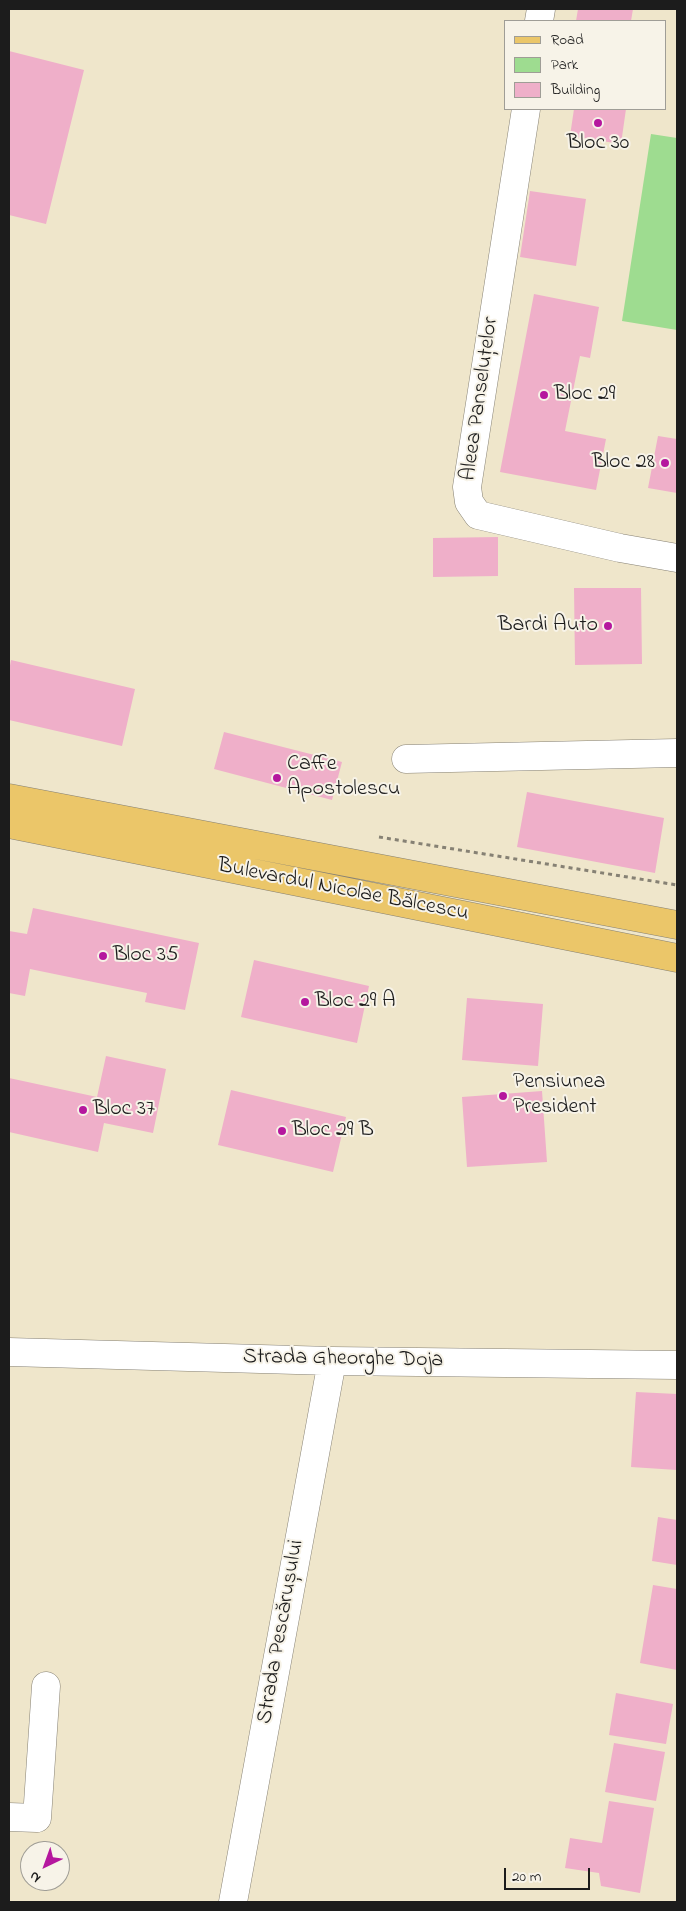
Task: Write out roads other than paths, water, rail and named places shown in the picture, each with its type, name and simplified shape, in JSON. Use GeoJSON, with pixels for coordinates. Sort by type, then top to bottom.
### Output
{"type":"FeatureCollection","features":[{"type":"Feature","properties":{"kind":"main road","name":"Bulevardul Nicolae Bălcescu"},"geometry":{"type":"LineString","coordinates":[[9,798],[677,925]]}},
{"type":"Feature","properties":{"kind":"main road","name":"Bulevardul Nicolae Bălcescu"},"geometry":{"type":"LineString","coordinates":[[9,824],[677,958]]}},
{"type":"Feature","properties":{"kind":"street","name":"Aleea Panseluțelor"},"geometry":{"type":"LineString","coordinates":[[526,110],[467,487],[469,502],[478,515],[620,548],[677,558]]}},
{"type":"Feature","properties":{"kind":"street"},"geometry":{"type":"LineString","coordinates":[[406,759],[677,753]]}},
{"type":"Feature","properties":{"kind":"street","name":"Strada Gheorghe Doja"},"geometry":{"type":"LineString","coordinates":[[9,1352],[332,1361],[677,1365]]}},
{"type":"Feature","properties":{"kind":"street","name":"Strada Pescărușului"},"geometry":{"type":"LineString","coordinates":[[233,1902],[332,1361]]}},
{"type":"Feature","properties":{"kind":"street"},"geometry":{"type":"LineString","coordinates":[[9,1817],[37,1818],[46,1686]]}},
{"type":"Feature","properties":{"kind":"place","name":"Bloc 30"},"geometry":{"type":"Point","coordinates":[598,123]}},
{"type":"Feature","properties":{"kind":"place","name":"Bloc 29"},"geometry":{"type":"Point","coordinates":[544,395]}},
{"type":"Feature","properties":{"kind":"place","name":"Bloc 28"},"geometry":{"type":"Point","coordinates":[665,463]}},
{"type":"Feature","properties":{"kind":"place","name":"Bardi Auto"},"geometry":{"type":"Point","coordinates":[608,626]}},
{"type":"Feature","properties":{"kind":"place","name":"Caffe Apostolescu"},"geometry":{"type":"Point","coordinates":[277,778]}},
{"type":"Feature","properties":{"kind":"place","name":"Bloc 35"},"geometry":{"type":"Point","coordinates":[103,956]}},
{"type":"Feature","properties":{"kind":"place","name":"Bloc 29 A"},"geometry":{"type":"Point","coordinates":[305,1002]}},
{"type":"Feature","properties":{"kind":"place","name":"Pensiunea President"},"geometry":{"type":"Point","coordinates":[503,1096]}},
{"type":"Feature","properties":{"kind":"place","name":"Bloc 37"},"geometry":{"type":"Point","coordinates":[83,1110]}},
{"type":"Feature","properties":{"kind":"place","name":"Bloc 29 B"},"geometry":{"type":"Point","coordinates":[282,1131]}}]}
